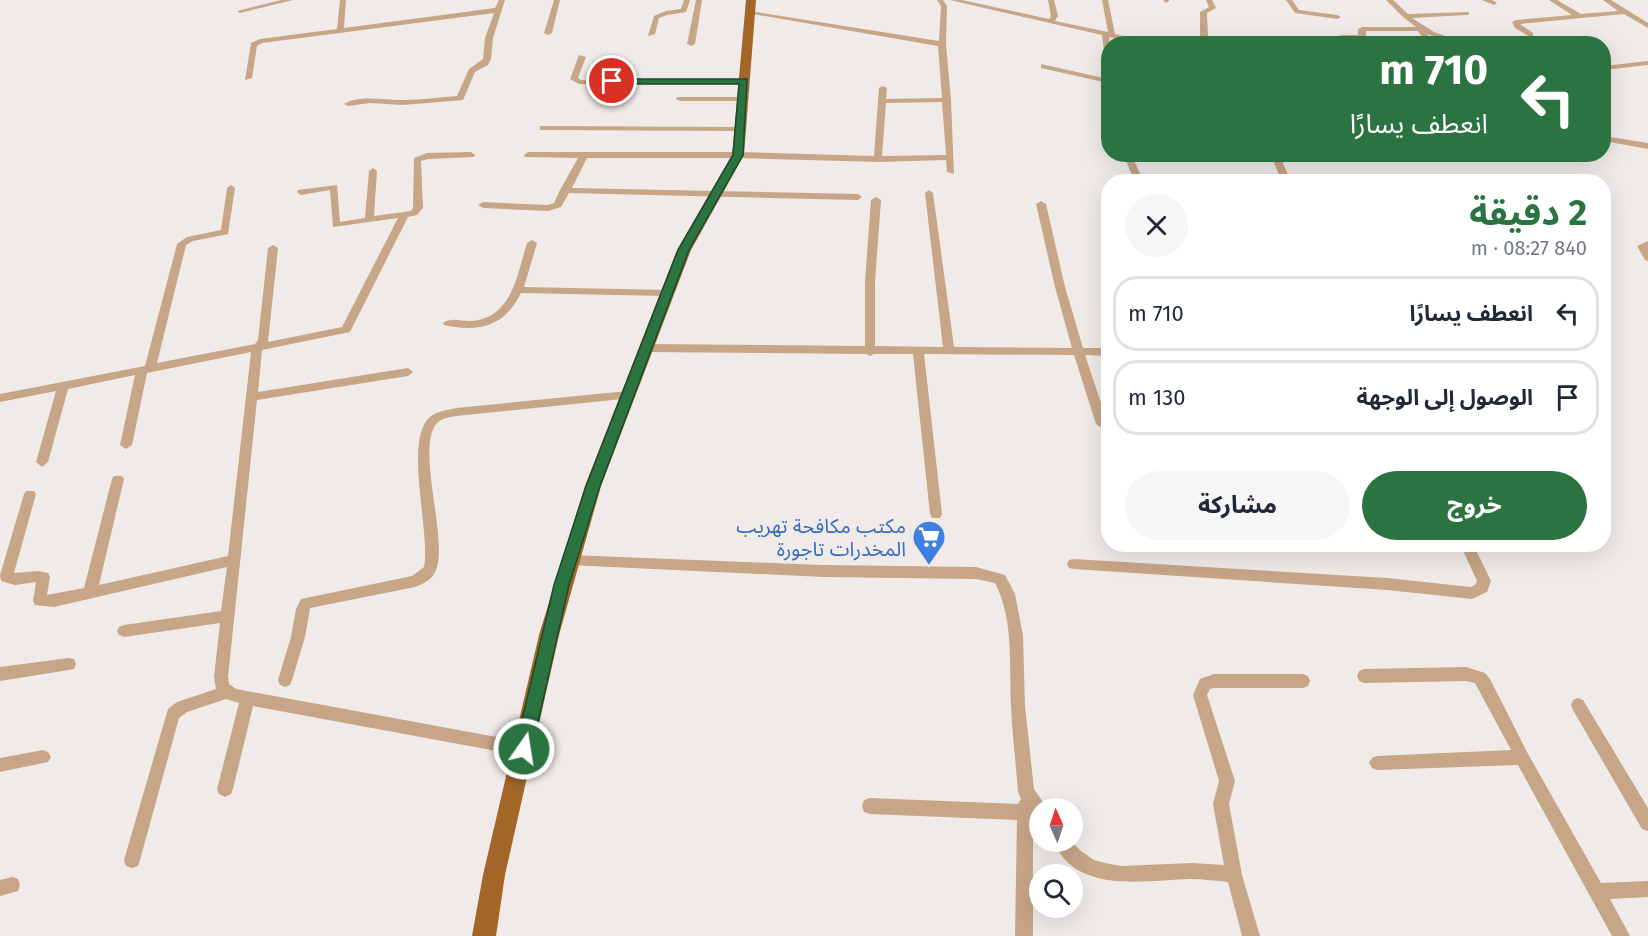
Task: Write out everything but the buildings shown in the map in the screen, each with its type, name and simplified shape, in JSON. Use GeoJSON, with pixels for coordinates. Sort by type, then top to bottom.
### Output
{"type":"FeatureCollection","features":[{"type":"Feature","properties":{"kind":"main road"},"geometry":{"type":"LineString","coordinates":[[484,936],[494,875],[549,635],[593,486],[684,250],[738,155],[750,7]]}},
{"type":"Feature","properties":{"kind":"street"},"geometry":{"type":"LineString","coordinates":[[240,11],[290,0]]}},
{"type":"Feature","properties":{"kind":"street"},"geometry":{"type":"LineString","coordinates":[[340,30],[343,0]]}},
{"type":"Feature","properties":{"kind":"street"},"geometry":{"type":"LineString","coordinates":[[348,104],[370,100],[403,103],[460,98],[472,71],[487,59],[489,38],[502,0]]}},
{"type":"Feature","properties":{"kind":"street"},"geometry":{"type":"LineString","coordinates":[[548,33],[557,0]]}},
{"type":"Feature","properties":{"kind":"street"},"geometry":{"type":"LineString","coordinates":[[651,34],[656,17],[685,10],[687,0]]}},
{"type":"Feature","properties":{"kind":"street"},"geometry":{"type":"LineString","coordinates":[[691,44],[699,0]]}},
{"type":"Feature","properties":{"kind":"street"},"geometry":{"type":"LineString","coordinates":[[940,0],[944,6],[942,44],[951,172]]}},
{"type":"Feature","properties":{"kind":"street"},"geometry":{"type":"LineString","coordinates":[[953,0],[1117,36]]}},
{"type":"Feature","properties":{"kind":"street"},"geometry":{"type":"LineString","coordinates":[[1051,0],[1056,16],[1051,21]]}},
{"type":"Feature","properties":{"kind":"street"},"geometry":{"type":"LineString","coordinates":[[1105,0],[1109,34]]}},
{"type":"Feature","properties":{"kind":"street"},"geometry":{"type":"LineString","coordinates":[[1204,36],[1203,12],[1213,8],[1209,0]]}},
{"type":"Feature","properties":{"kind":"street"},"geometry":{"type":"LineString","coordinates":[[1289,0],[1299,13],[1337,17]]}},
{"type":"Feature","properties":{"kind":"street"},"geometry":{"type":"LineString","coordinates":[[1389,0],[1425,36]]}},
{"type":"Feature","properties":{"kind":"street"},"geometry":{"type":"LineString","coordinates":[[1485,0],[1494,3]]}},
{"type":"Feature","properties":{"kind":"street"},"geometry":{"type":"LineString","coordinates":[[1552,0],[1580,16]]}},
{"type":"Feature","properties":{"kind":"street"},"geometry":{"type":"LineString","coordinates":[[1606,0],[1648,26]]}},
{"type":"Feature","properties":{"kind":"street"},"geometry":{"type":"LineString","coordinates":[[750,7],[942,44]]}},
{"type":"Feature","properties":{"kind":"street"},"geometry":{"type":"LineString","coordinates":[[248,78],[254,45],[257,42],[498,10]]}},
{"type":"Feature","properties":{"kind":"street"},"geometry":{"type":"LineString","coordinates":[[1530,35],[1516,22],[1626,12]]}},
{"type":"Feature","properties":{"kind":"street"},"geometry":{"type":"LineString","coordinates":[[1405,16],[1467,14]]}},
{"type":"Feature","properties":{"kind":"street"},"geometry":{"type":"LineString","coordinates":[[1362,36],[1361,31],[1365,28],[1420,29],[1436,36]]}},
{"type":"Feature","properties":{"kind":"street"},"geometry":{"type":"LineString","coordinates":[[582,57],[574,79],[579,82],[744,81]]}},
{"type":"Feature","properties":{"kind":"street"},"geometry":{"type":"LineString","coordinates":[[1611,67],[1648,63]]}},
{"type":"Feature","properties":{"kind":"street"},"geometry":{"type":"LineString","coordinates":[[1044,66],[1101,79]]}},
{"type":"Feature","properties":{"kind":"street"},"geometry":{"type":"LineString","coordinates":[[878,159],[883,87]]}},
{"type":"Feature","properties":{"kind":"street"},"geometry":{"type":"LineString","coordinates":[[680,99],[743,99]]}},
{"type":"Feature","properties":{"kind":"street"},"geometry":{"type":"LineString","coordinates":[[882,101],[947,100]]}},
{"type":"Feature","properties":{"kind":"street"},"geometry":{"type":"LineString","coordinates":[[543,128],[739,129]]}},
{"type":"Feature","properties":{"kind":"street"},"geometry":{"type":"LineString","coordinates":[[1611,140],[1648,146]]}},
{"type":"Feature","properties":{"kind":"street"},"geometry":{"type":"LineString","coordinates":[[302,192],[334,187],[336,225],[404,214],[418,210],[417,160],[427,156],[471,155]]}},
{"type":"Feature","properties":{"kind":"street"},"geometry":{"type":"LineString","coordinates":[[528,155],[738,155],[878,159],[949,157]]}},
{"type":"Feature","properties":{"kind":"street"},"geometry":{"type":"LineString","coordinates":[[483,205],[554,207],[558,205],[584,155]]}},
{"type":"Feature","properties":{"kind":"street"},"geometry":{"type":"LineString","coordinates":[[369,220],[372,171]]}},
{"type":"Feature","properties":{"kind":"street"},"geometry":{"type":"LineString","coordinates":[[126,445],[182,244],[190,239],[225,232],[231,188]]}},
{"type":"Feature","properties":{"kind":"street"},"geometry":{"type":"LineString","coordinates":[[564,190],[858,197]]}},
{"type":"Feature","properties":{"kind":"street"},"geometry":{"type":"LineString","coordinates":[[929,193],[949,351]]}},
{"type":"Feature","properties":{"kind":"street"},"geometry":{"type":"LineString","coordinates":[[870,352],[870,282],[876,200]]}},
{"type":"Feature","properties":{"kind":"street"},"geometry":{"type":"LineString","coordinates":[[1041,204],[1054,271],[1077,352],[1101,421]]}},
{"type":"Feature","properties":{"kind":"street"},"geometry":{"type":"LineString","coordinates":[[0,398],[349,329],[404,214]]}},
{"type":"Feature","properties":{"kind":"street"},"geometry":{"type":"LineString","coordinates":[[448,323],[480,324],[501,317],[508,309],[517,290],[531,243]]}},
{"type":"Feature","properties":{"kind":"street"},"geometry":{"type":"LineString","coordinates":[[1648,244],[1642,246],[1648,258]]}},
{"type":"Feature","properties":{"kind":"street"},"geometry":{"type":"LineString","coordinates":[[226,692],[222,687],[221,677],[227,616],[257,349],[263,341],[273,248]]}},
{"type":"Feature","properties":{"kind":"street"},"geometry":{"type":"LineString","coordinates":[[517,290],[666,293]]}},
{"type":"Feature","properties":{"kind":"street"},"geometry":{"type":"LineString","coordinates":[[646,348],[870,352],[1101,351]]}},
{"type":"Feature","properties":{"kind":"street"},"geometry":{"type":"LineString","coordinates":[[918,351],[936,514]]}},
{"type":"Feature","properties":{"kind":"street"},"geometry":{"type":"LineString","coordinates":[[252,397],[408,372]]}},
{"type":"Feature","properties":{"kind":"street"},"geometry":{"type":"LineString","coordinates":[[42,462],[63,386]]}},
{"type":"Feature","properties":{"kind":"street"},"geometry":{"type":"LineString","coordinates":[[285,680],[306,603],[415,581],[430,570],[431,523],[424,469],[428,430],[432,420],[444,414],[456,412],[628,395]]}},
{"type":"Feature","properties":{"kind":"street"},"geometry":{"type":"LineString","coordinates":[[90,593],[118,479]]}},
{"type":"Feature","properties":{"kind":"street"},"geometry":{"type":"LineString","coordinates":[[30,494],[6,577],[17,580],[43,577],[40,601],[90,593],[234,560]]}},
{"type":"Feature","properties":{"kind":"street"},"geometry":{"type":"LineString","coordinates":[[1074,564],[1387,584],[1472,593],[1482,588],[1484,581],[1470,552]]}},
{"type":"Feature","properties":{"kind":"street"},"geometry":{"type":"LineString","coordinates":[[570,560],[823,571],[976,573],[989,574],[1000,579],[1008,594],[1016,636],[1018,706],[1026,792],[1029,802]]}},
{"type":"Feature","properties":{"kind":"street"},"geometry":{"type":"LineString","coordinates":[[124,631],[227,616]]}},
{"type":"Feature","properties":{"kind":"street"},"geometry":{"type":"LineString","coordinates":[[0,674],[69,664]]}},
{"type":"Feature","properties":{"kind":"street"},"geometry":{"type":"LineString","coordinates":[[1364,676],[1466,674],[1480,678],[1621,936]]}},
{"type":"Feature","properties":{"kind":"street"},"geometry":{"type":"LineString","coordinates":[[1251,936],[1234,875],[1221,804],[1221,798],[1227,789],[1227,781],[1200,695],[1205,684],[1214,681],[1303,681]]}},
{"type":"Feature","properties":{"kind":"street"},"geometry":{"type":"LineString","coordinates":[[132,860],[172,714],[182,707],[226,692],[524,749]]}},
{"type":"Feature","properties":{"kind":"street"},"geometry":{"type":"LineString","coordinates":[[225,789],[248,697]]}},
{"type":"Feature","properties":{"kind":"street"},"geometry":{"type":"LineString","coordinates":[[1578,705],[1648,823]]}},
{"type":"Feature","properties":{"kind":"street"},"geometry":{"type":"LineString","coordinates":[[0,765],[43,757]]}},
{"type":"Feature","properties":{"kind":"street"},"geometry":{"type":"LineString","coordinates":[[1377,763],[1522,757]]}},
{"type":"Feature","properties":{"kind":"street"},"geometry":{"type":"LineString","coordinates":[[870,806],[1029,811]]}},
{"type":"Feature","properties":{"kind":"street"},"geometry":{"type":"LineString","coordinates":[[1024,936],[1029,852]]}},
{"type":"Feature","properties":{"kind":"street"},"geometry":{"type":"LineString","coordinates":[[1069,852],[1105,873],[1192,871],[1234,875]]}},
{"type":"Feature","properties":{"kind":"street"},"geometry":{"type":"LineString","coordinates":[[1595,892],[1648,889]]}},
{"type":"Feature","properties":{"kind":"place","name":"مكتب مكافحة تهريب المخدرات تاجورة"},"geometry":{"type":"Point","coordinates":[929,566]}},
{"type":"Feature","properties":{"kind":"route"},"geometry":{"type":"LineString","coordinates":[[524,749],[562,585],[593,486],[684,250],[738,155],[744,81],[612,81]]}}]}
